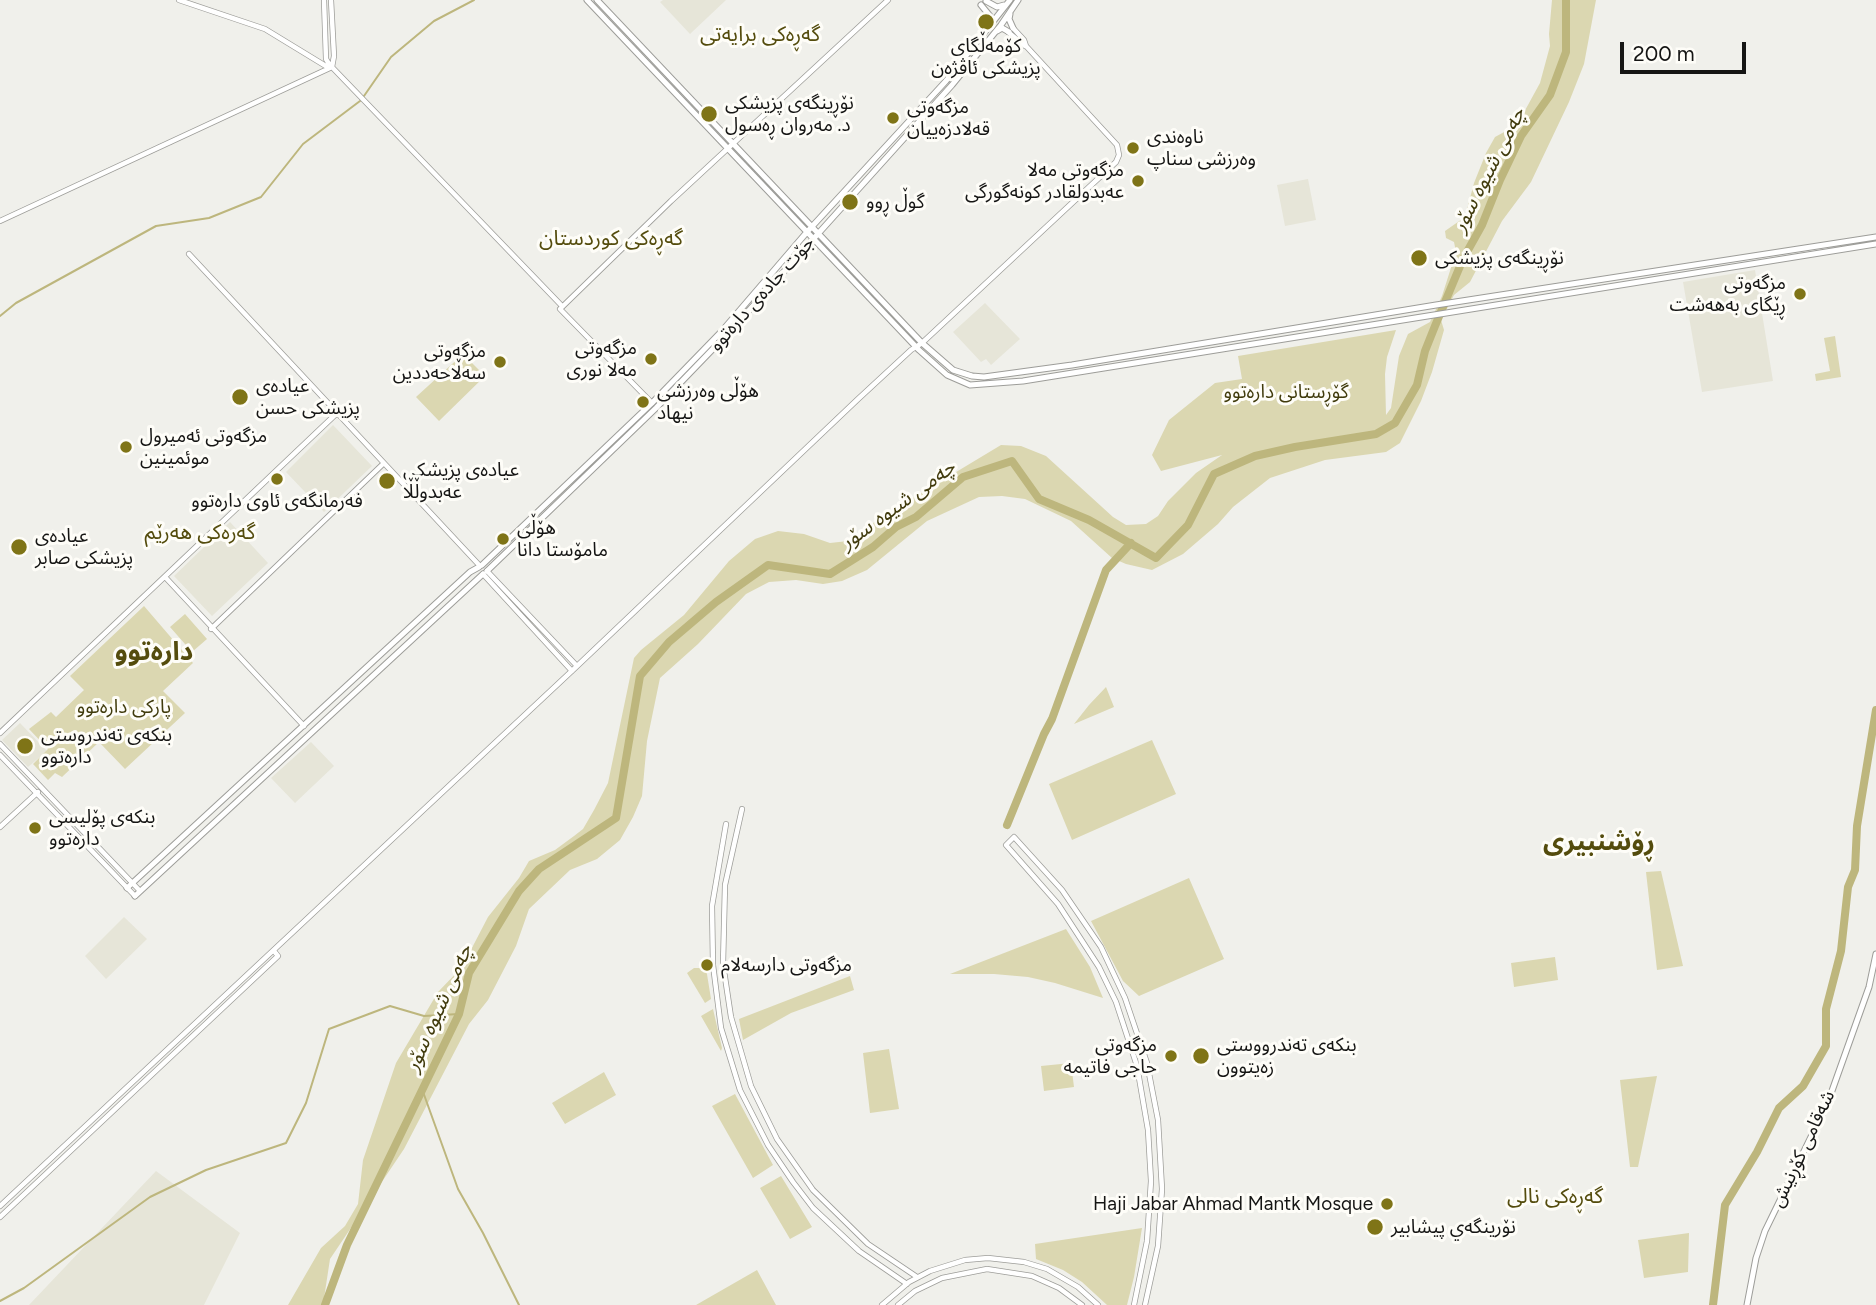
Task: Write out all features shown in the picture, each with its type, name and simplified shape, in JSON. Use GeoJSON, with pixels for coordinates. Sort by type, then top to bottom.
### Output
{"type":"FeatureCollection","features":[{"type":"Feature","properties":{"kind":"main road"},"geometry":{"type":"LineString","coordinates":[[587,0],[658,69]]}},
{"type":"Feature","properties":{"kind":"main road"},"geometry":{"type":"LineString","coordinates":[[597,0],[658,69],[919,345],[953,370],[984,377],[1429,316],[1876,244]]}},
{"type":"Feature","properties":{"kind":"main road"},"geometry":{"type":"LineString","coordinates":[[984,2],[999,7],[1009,0]]}},
{"type":"Feature","properties":{"kind":"main road","name":"جۆت جادەی دارەتوو"},"geometry":{"type":"LineString","coordinates":[[135,896],[484,573],[683,382],[926,115],[992,36],[1009,0]]}},
{"type":"Feature","properties":{"kind":"main road"},"geometry":{"type":"LineString","coordinates":[[992,36],[1000,29],[1011,30],[1009,16],[1017,1]]}},
{"type":"Feature","properties":{"kind":"main road","name":"جۆت جادەی دارەتوو"},"geometry":{"type":"LineString","coordinates":[[127,888],[508,543],[652,403],[722,331],[810,229],[946,81],[982,36],[1017,1]]}},
{"type":"Feature","properties":{"kind":"main road"},"geometry":{"type":"LineString","coordinates":[[982,36],[991,19],[984,2]]}},
{"type":"Feature","properties":{"kind":"main road"},"geometry":{"type":"LineString","coordinates":[[1176,352],[1436,305],[1876,237]]}},
{"type":"Feature","properties":{"kind":"main road"},"geometry":{"type":"LineString","coordinates":[[480,566],[486,566],[484,573]]}},
{"type":"Feature","properties":{"kind":"main road"},"geometry":{"type":"LineString","coordinates":[[246,779],[253,786]]}},
{"type":"Feature","properties":{"kind":"main road","name":"شەقامی کۆڕنیش"},"geometry":{"type":"LineString","coordinates":[[1747,1305],[1756,1258],[1765,1231],[1823,1113],[1869,987],[1876,954]]}},
{"type":"Feature","properties":{"kind":"street"},"geometry":{"type":"LineString","coordinates":[[179,0],[264,29],[330,68],[562,306]]}},
{"type":"Feature","properties":{"kind":"street"},"geometry":{"type":"LineString","coordinates":[[324,0],[326,59],[330,68]]}},
{"type":"Feature","properties":{"kind":"street"},"geometry":{"type":"LineString","coordinates":[[0,221],[330,68],[334,56],[331,0]]}},
{"type":"Feature","properties":{"kind":"street"},"geometry":{"type":"LineString","coordinates":[[652,403],[560,309],[888,0]]}},
{"type":"Feature","properties":{"kind":"street"},"geometry":{"type":"LineString","coordinates":[[0,1217],[577,666],[1116,162],[1119,155],[1117,145],[1026,46],[1020,44],[1011,30],[984,2],[976,0]]}},
{"type":"Feature","properties":{"kind":"street"},"geometry":{"type":"LineString","coordinates":[[189,254],[480,566]]}},
{"type":"Feature","properties":{"kind":"street"},"geometry":{"type":"LineString","coordinates":[[0,733],[336,414]]}},
{"type":"Feature","properties":{"kind":"street"},"geometry":{"type":"LineString","coordinates":[[211,629],[383,464]]}},
{"type":"Feature","properties":{"kind":"street"},"geometry":{"type":"LineString","coordinates":[[484,573],[577,666]]}},
{"type":"Feature","properties":{"kind":"street"},"geometry":{"type":"LineString","coordinates":[[484,573],[572,671]]}},
{"type":"Feature","properties":{"kind":"street"},"geometry":{"type":"LineString","coordinates":[[166,578],[304,726]]}},
{"type":"Feature","properties":{"kind":"street"},"geometry":{"type":"LineString","coordinates":[[0,744],[135,896]]}},
{"type":"Feature","properties":{"kind":"street"},"geometry":{"type":"LineString","coordinates":[[0,755],[140,891]]}},
{"type":"Feature","properties":{"kind":"street"},"geometry":{"type":"LineString","coordinates":[[0,827],[42,789]]}},
{"type":"Feature","properties":{"kind":"street"},"geometry":{"type":"LineString","coordinates":[[742,809],[725,886],[723,964],[731,1017],[751,1086],[777,1139],[813,1190],[867,1244],[917,1277]]}},
{"type":"Feature","properties":{"kind":"street"},"geometry":{"type":"LineString","coordinates":[[726,824],[712,906],[713,965],[721,1028],[740,1090],[768,1145],[804,1196],[841,1236],[906,1284]]}},
{"type":"Feature","properties":{"kind":"street"},"geometry":{"type":"LineString","coordinates":[[1134,1305],[1146,1252],[1150,1207],[1148,1130],[1137,1066],[1116,1002],[1090,953],[1049,893],[1006,845],[1014,837],[1062,890],[1101,947],[1125,998],[1153,1086],[1161,1154],[1161,1207],[1158,1246],[1145,1305]]}},
{"type":"Feature","properties":{"kind":"street"},"geometry":{"type":"LineString","coordinates":[[723,841],[733,842]]}},
{"type":"Feature","properties":{"kind":"street"},"geometry":{"type":"LineString","coordinates":[[1090,953],[1101,947]]}},
{"type":"Feature","properties":{"kind":"street"},"geometry":{"type":"LineString","coordinates":[[0,1206],[276,954]]}},
{"type":"Feature","properties":{"kind":"street"},"geometry":{"type":"LineString","coordinates":[[713,965],[723,964]]}},
{"type":"Feature","properties":{"kind":"street"},"geometry":{"type":"LineString","coordinates":[[95,1117],[100,1123]]}},
{"type":"Feature","properties":{"kind":"street"},"geometry":{"type":"LineString","coordinates":[[804,1196],[813,1190]]}},
{"type":"Feature","properties":{"kind":"street"},"geometry":{"type":"LineString","coordinates":[[1150,1207],[1161,1207]]}},
{"type":"Feature","properties":{"kind":"street"},"geometry":{"type":"LineString","coordinates":[[881,1305],[906,1284],[941,1266],[988,1258],[1035,1265],[1058,1274],[1098,1305]]}},
{"type":"Feature","properties":{"kind":"street"},"geometry":{"type":"LineString","coordinates":[[898,1305],[915,1291],[941,1278],[987,1269],[1032,1276],[1059,1288],[1082,1305]]}},
{"type":"Feature","properties":{"kind":"shaded area"},"geometry":{"type":"Polygon","coordinates":[[[726,0],[690,34],[660,2],[726,0]]]}},
{"type":"Feature","properties":{"kind":"shaded area"},"geometry":{"type":"Polygon","coordinates":[[[1308,179],[1316,220],[1285,226],[1277,185],[1308,179]]]}},
{"type":"Feature","properties":{"kind":"shaded area"},"geometry":{"type":"Polygon","coordinates":[[[1755,270],[1773,381],[1702,392],[1683,282],[1755,270]]]}},
{"type":"Feature","properties":{"kind":"shaded area"},"geometry":{"type":"Polygon","coordinates":[[[985,303],[1020,339],[991,365],[986,359],[981,362],[953,332],[985,303]]]}},
{"type":"Feature","properties":{"kind":"shaded area"},"geometry":{"type":"Polygon","coordinates":[[[333,425],[372,466],[324,512],[286,472],[333,425]]]}},
{"type":"Feature","properties":{"kind":"shaded area"},"geometry":{"type":"Polygon","coordinates":[[[230,522],[268,563],[212,616],[174,576],[230,522]]]}},
{"type":"Feature","properties":{"kind":"shaded area","name":"بنکەی تەندروستی دارەتوو"},"geometry":{"type":"Polygon","coordinates":[[[20,723],[47,751],[28,767],[2,740],[20,723]]]}},
{"type":"Feature","properties":{"kind":"shaded area"},"geometry":{"type":"Polygon","coordinates":[[[311,742],[334,766],[295,803],[271,778],[311,742]]]}},
{"type":"Feature","properties":{"kind":"shaded area"},"geometry":{"type":"Polygon","coordinates":[[[124,917],[147,939],[106,979],[85,956],[124,917]]]}},
{"type":"Feature","properties":{"kind":"shaded area"},"geometry":{"type":"Polygon","coordinates":[[[156,1171],[240,1233],[204,1305],[29,1305],[156,1171]]]}},
{"type":"Feature","properties":{"kind":"green space","name":"گۆڕستانی دارەتوو"},"geometry":{"type":"Polygon","coordinates":[[[1552,0],[1596,0],[1584,64],[1531,182],[1502,221],[1470,282],[1454,295],[1441,320],[1444,330],[1432,372],[1400,443],[1386,452],[1325,460],[1270,478],[1233,507],[1218,524],[1183,554],[1152,570],[1112,558],[1071,521],[1025,499],[979,497],[927,521],[867,570],[842,581],[823,584],[796,580],[769,582],[746,594],[698,644],[660,678],[647,741],[642,796],[633,817],[620,840],[597,859],[570,870],[529,909],[516,946],[488,1000],[469,1024],[404,1149],[330,1259],[323,1305],[288,1305],[321,1248],[345,1226],[358,1204],[363,1160],[396,1063],[438,992],[462,967],[488,917],[529,861],[555,850],[583,829],[594,810],[608,783],[634,658],[641,650],[684,615],[729,561],[755,539],[778,531],[804,534],[830,543],[848,541],[883,516],[1001,445],[1021,446],[1046,456],[1113,517],[1126,525],[1146,524],[1158,516],[1168,501],[1196,473],[1222,455],[1161,471],[1152,455],[1169,420],[1215,383],[1242,379],[1238,356],[1396,330],[1387,357],[1385,374],[1386,415],[1391,408],[1399,356],[1408,334],[1430,322],[1442,296],[1456,252],[1454,242],[1446,238],[1445,231],[1465,217],[1486,153],[1495,137],[1517,125],[1540,83],[1550,46],[1552,0]]]}},
{"type":"Feature","properties":{"kind":"green space"},"geometry":{"type":"Polygon","coordinates":[[[1835,336],[1841,377],[1816,381],[1815,374],[1830,371],[1824,338],[1835,336]]]}},
{"type":"Feature","properties":{"kind":"green space"},"geometry":{"type":"Polygon","coordinates":[[[463,354],[485,376],[439,421],[416,397],[463,354]]]}},
{"type":"Feature","properties":{"kind":"green space","name":"پارکی دارەتوو"},"geometry":{"type":"Polygon","coordinates":[[[144,606],[193,663],[163,691],[185,713],[125,769],[99,742],[62,777],[55,773],[48,780],[33,764],[48,749],[29,729],[51,712],[56,717],[84,690],[70,676],[144,606]]]}},
{"type":"Feature","properties":{"kind":"green space"},"geometry":{"type":"Polygon","coordinates":[[[185,614],[207,639],[192,652],[170,627],[185,614]]]}},
{"type":"Feature","properties":{"kind":"green space"},"geometry":{"type":"Polygon","coordinates":[[[1106,687],[1114,707],[1074,724],[1089,705],[1106,687]]]}},
{"type":"Feature","properties":{"kind":"green space"},"geometry":{"type":"Polygon","coordinates":[[[1152,740],[1176,794],[1072,840],[1049,784],[1152,740]]]}},
{"type":"Feature","properties":{"kind":"green space"},"geometry":{"type":"Polygon","coordinates":[[[1661,871],[1683,966],[1657,970],[1646,872],[1661,871]]]}},
{"type":"Feature","properties":{"kind":"green space"},"geometry":{"type":"Polygon","coordinates":[[[1189,878],[1224,959],[1139,996],[1123,981],[1091,921],[1189,878]]]}},
{"type":"Feature","properties":{"kind":"green space"},"geometry":{"type":"Polygon","coordinates":[[[1066,929],[1090,967],[1103,998],[1028,977],[950,974],[1066,929]]]}},
{"type":"Feature","properties":{"kind":"green space"},"geometry":{"type":"Polygon","coordinates":[[[1555,957],[1558,980],[1514,987],[1511,963],[1555,957]]]}},
{"type":"Feature","properties":{"kind":"green space"},"geometry":{"type":"Polygon","coordinates":[[[694,968],[706,968],[711,999],[705,1003],[687,973],[694,968]]]}},
{"type":"Feature","properties":{"kind":"green space"},"geometry":{"type":"Polygon","coordinates":[[[850,976],[854,990],[791,1013],[743,1040],[739,1019],[850,976]]]}},
{"type":"Feature","properties":{"kind":"green space"},"geometry":{"type":"Polygon","coordinates":[[[713,1009],[722,1048],[721,1051],[701,1016],[713,1009]]]}},
{"type":"Feature","properties":{"kind":"green space"},"geometry":{"type":"Polygon","coordinates":[[[889,1049],[899,1109],[870,1113],[863,1053],[889,1049]]]}},
{"type":"Feature","properties":{"kind":"green space"},"geometry":{"type":"Polygon","coordinates":[[[1071,1063],[1074,1087],[1044,1091],[1041,1066],[1071,1063]]]}},
{"type":"Feature","properties":{"kind":"green space"},"geometry":{"type":"Polygon","coordinates":[[[604,1072],[616,1095],[565,1124],[552,1103],[604,1072]]]}},
{"type":"Feature","properties":{"kind":"green space"},"geometry":{"type":"Polygon","coordinates":[[[1657,1076],[1638,1167],[1630,1167],[1620,1080],[1657,1076]]]}},
{"type":"Feature","properties":{"kind":"green space"},"geometry":{"type":"Polygon","coordinates":[[[735,1094],[773,1165],[753,1178],[712,1106],[735,1094]]]}},
{"type":"Feature","properties":{"kind":"green space"},"geometry":{"type":"Polygon","coordinates":[[[781,1176],[812,1227],[790,1239],[760,1188],[781,1176]]]}},
{"type":"Feature","properties":{"kind":"green space"},"geometry":{"type":"Polygon","coordinates":[[[1142,1228],[1127,1305],[1107,1305],[1082,1282],[1063,1270],[1036,1259],[1035,1244],[1142,1228]]]}},
{"type":"Feature","properties":{"kind":"green space"},"geometry":{"type":"Polygon","coordinates":[[[1689,1233],[1688,1272],[1644,1278],[1638,1240],[1689,1233]]]}},
{"type":"Feature","properties":{"kind":"green space"},"geometry":{"type":"Polygon","coordinates":[[[757,1270],[776,1305],[696,1305],[757,1270]]]}},
{"type":"Feature","properties":{"kind":"waterway"},"geometry":{"type":"LineString","coordinates":[[364,96],[391,57],[434,21],[474,0]]}},
{"type":"Feature","properties":{"kind":"waterway","name":"چەمی شیوە سۆر"},"geometry":{"type":"LineString","coordinates":[[325,1305],[347,1245],[459,1014],[469,973],[519,891],[539,869],[616,818],[640,676],[669,642],[716,602],[768,565],[830,574],[873,547],[896,527],[916,517],[963,477],[1012,461],[1039,499],[1089,520],[1156,558],[1188,525],[1214,474],[1255,456],[1376,434],[1395,423],[1417,385],[1425,351],[1435,326],[1500,180],[1521,136],[1550,95],[1566,52],[1566,0]]}},
{"type":"Feature","properties":{"kind":"waterway"},"geometry":{"type":"LineString","coordinates":[[0,316],[16,303],[156,226],[209,218],[261,197],[303,144],[360,101]]}},
{"type":"Feature","properties":{"kind":"waterway"},"geometry":{"type":"LineString","coordinates":[[1007,825],[1052,719],[1106,570],[1131,543]]}},
{"type":"Feature","properties":{"kind":"waterway"},"geometry":{"type":"LineString","coordinates":[[1713,1305],[1725,1205],[1757,1152],[1779,1108],[1803,1086],[1826,1046],[1826,1009],[1841,951],[1848,887],[1855,870],[1857,826],[1876,710]]}},
{"type":"Feature","properties":{"kind":"waterway"},"geometry":{"type":"LineString","coordinates":[[0,1301],[24,1288],[150,1197],[206,1170],[286,1143],[306,1103],[329,1029],[390,1006],[424,1016],[459,1014]]}},
{"type":"Feature","properties":{"kind":"waterway"},"geometry":{"type":"LineString","coordinates":[[422,1089],[458,1189],[519,1305]]}},
{"type":"Feature","properties":{"kind":"place","name":"کۆمەڵگای پزیشکی ئاڤژەن"},"geometry":{"type":"Point","coordinates":[986,22]}},
{"type":"Feature","properties":{"kind":"place","name":"نۆڕینگەی پزیشکی د. مەروان ڕەسول"},"geometry":{"type":"Point","coordinates":[709,114]}},
{"type":"Feature","properties":{"kind":"place","name":"مزگەوتی قەلادزەییان"},"geometry":{"type":"Point","coordinates":[893,118]}},
{"type":"Feature","properties":{"kind":"place","name":"ناوەندی وەرزشی سناپ"},"geometry":{"type":"Point","coordinates":[1133,148]}},
{"type":"Feature","properties":{"kind":"place","name":"مزگەوتی مەلا عەبدولقادر کونەگورگی"},"geometry":{"type":"Point","coordinates":[1138,181]}},
{"type":"Feature","properties":{"kind":"place","name":"گوڵ ڕوو"},"geometry":{"type":"Point","coordinates":[850,202]}},
{"type":"Feature","properties":{"kind":"place","name":"نۆڕینگەی پزیشکی"},"geometry":{"type":"Point","coordinates":[1419,258]}},
{"type":"Feature","properties":{"kind":"place","name":"مزگەوتی ڕێگای بەھەشت"},"geometry":{"type":"Point","coordinates":[1800,294]}},
{"type":"Feature","properties":{"kind":"place","name":"مزگەوتی مەلا نوری"},"geometry":{"type":"Point","coordinates":[651,359]}},
{"type":"Feature","properties":{"kind":"place","name":"مزگەوتی سەڵاحەددین"},"geometry":{"type":"Point","coordinates":[500,362]}},
{"type":"Feature","properties":{"kind":"place","name":"عیادەی پزیشکی حسن"},"geometry":{"type":"Point","coordinates":[240,397]}},
{"type":"Feature","properties":{"kind":"place","name":"هۆڵی وەرزشی نیهاد"},"geometry":{"type":"Point","coordinates":[643,402]}},
{"type":"Feature","properties":{"kind":"place","name":"مزگەوتی ئەمیرول موئمینین"},"geometry":{"type":"Point","coordinates":[126,447]}},
{"type":"Feature","properties":{"kind":"place","name":"فەرمانگەی ئاوی دارەتوو"},"geometry":{"type":"Point","coordinates":[277,479]}},
{"type":"Feature","properties":{"kind":"place","name":"عیادەی پزیشکی عەبدوڵڵا"},"geometry":{"type":"Point","coordinates":[387,481]}},
{"type":"Feature","properties":{"kind":"place","name":"هۆڵی مامۆستا دانا"},"geometry":{"type":"Point","coordinates":[503,539]}},
{"type":"Feature","properties":{"kind":"place","name":"عیادەی پزیشکی صابر"},"geometry":{"type":"Point","coordinates":[19,547]}},
{"type":"Feature","properties":{"kind":"place","name":"بنکەی تەندروستی دارەتوو"},"geometry":{"type":"Point","coordinates":[25,746]}},
{"type":"Feature","properties":{"kind":"place","name":"بنکەی پۆلیسی دارەتوو"},"geometry":{"type":"Point","coordinates":[35,828]}},
{"type":"Feature","properties":{"kind":"place","name":"مزگەوتی دارسەلام"},"geometry":{"type":"Point","coordinates":[707,965]}},
{"type":"Feature","properties":{"kind":"place","name":"مزگەوتی حاجی فاتیمە"},"geometry":{"type":"Point","coordinates":[1171,1056]}},
{"type":"Feature","properties":{"kind":"place","name":"بنکەی تەندرووستی زەیتوون"},"geometry":{"type":"Point","coordinates":[1201,1056]}},
{"type":"Feature","properties":{"kind":"place","name":"Haji Jabar Ahmad Mantk Mosque"},"geometry":{"type":"Point","coordinates":[1387,1204]}},
{"type":"Feature","properties":{"kind":"place","name":"نۆرينگەي پيشابير"},"geometry":{"type":"Point","coordinates":[1375,1227]}},
{"type":"Feature","properties":{"kind":"district","name":"گەڕەکی برایەتی"},"geometry":{"type":"Point","coordinates":[760,35]}},
{"type":"Feature","properties":{"kind":"district","name":"گەڕەکی کوردستان"},"geometry":{"type":"Point","coordinates":[611,239]}},
{"type":"Feature","properties":{"kind":"district","name":"گەرەکی هەرێم"},"geometry":{"type":"Point","coordinates":[200,533]}},
{"type":"Feature","properties":{"kind":"district","name":"دارەتوو"},"geometry":{"type":"Point","coordinates":[154,652]}},
{"type":"Feature","properties":{"kind":"district","name":"ڕۆشنبیری"},"geometry":{"type":"Point","coordinates":[1599,842]}},
{"type":"Feature","properties":{"kind":"district","name":"گەڕەکی نالی"},"geometry":{"type":"Point","coordinates":[1555,1197]}}]}
